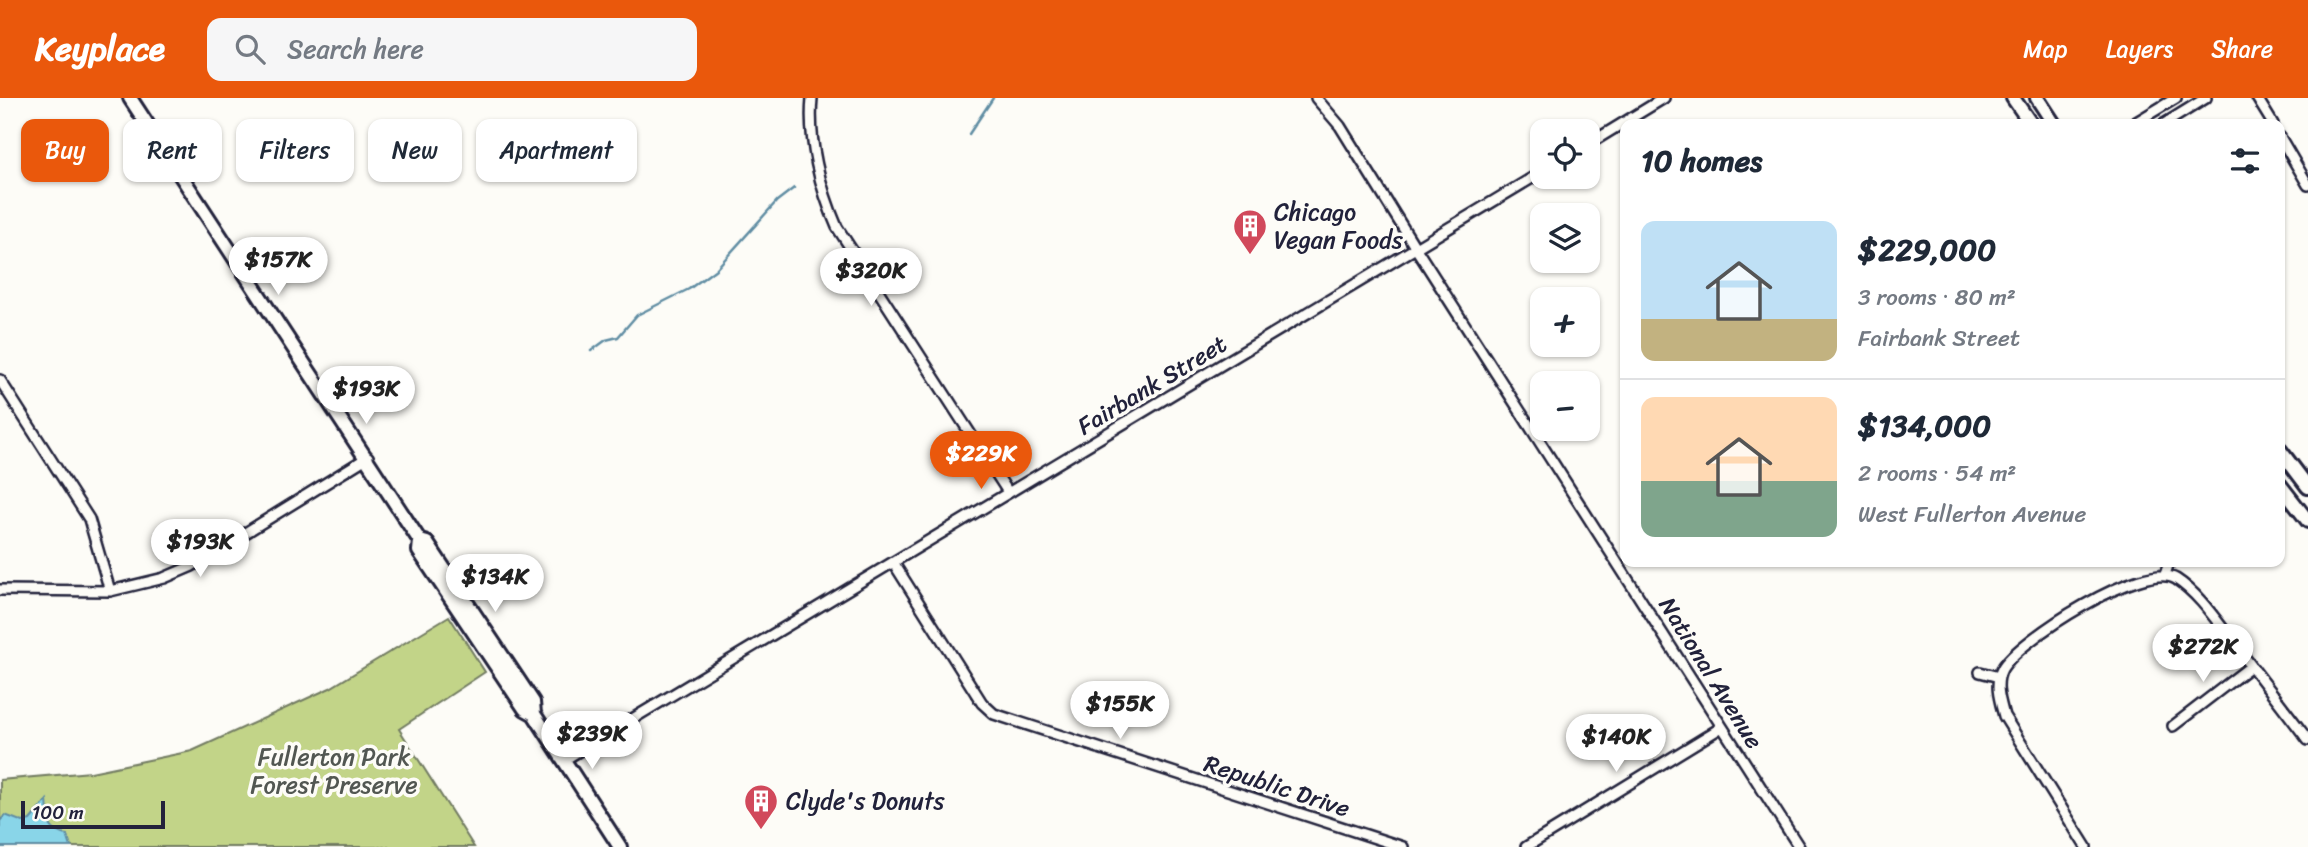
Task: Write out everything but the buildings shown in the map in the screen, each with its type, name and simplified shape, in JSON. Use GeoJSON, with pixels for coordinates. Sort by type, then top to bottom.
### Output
{"type":"FeatureCollection","features":[{"type":"Feature","properties":{"kind":"street"},"geometry":{"type":"LineString","coordinates":[[130,98],[278,327],[368,457],[420,541],[427,543],[533,702],[534,714],[620,847]]}},
{"type":"Feature","properties":{"kind":"street"},"geometry":{"type":"LineString","coordinates":[[812,98],[811,125],[822,188],[837,227],[1008,492]]}},
{"type":"Feature","properties":{"kind":"street","name":"National Avenue"},"geometry":{"type":"LineString","coordinates":[[1315,98],[1340,126],[1799,847]]}},
{"type":"Feature","properties":{"kind":"street"},"geometry":{"type":"LineString","coordinates":[[1630,119],[1664,98]]}},
{"type":"Feature","properties":{"kind":"street"},"geometry":{"type":"LineString","coordinates":[[2013,98],[2028,119]]}},
{"type":"Feature","properties":{"kind":"street"},"geometry":{"type":"LineString","coordinates":[[2037,98],[2051,119]]}},
{"type":"Feature","properties":{"kind":"street"},"geometry":{"type":"LineString","coordinates":[[2141,119],[2176,98]]}},
{"type":"Feature","properties":{"kind":"street"},"geometry":{"type":"LineString","coordinates":[[2172,119],[2206,98]]}},
{"type":"Feature","properties":{"kind":"street"},"geometry":{"type":"LineString","coordinates":[[2257,98],[2270,119]]}},
{"type":"Feature","properties":{"kind":"street"},"geometry":{"type":"LineString","coordinates":[[1600,137],[1620,125]]}},
{"type":"Feature","properties":{"kind":"street"},"geometry":{"type":"LineString","coordinates":[[2285,146],[2308,185]]}},
{"type":"Feature","properties":{"kind":"street","name":"Fairbank Street"},"geometry":{"type":"LineString","coordinates":[[565,760],[1530,179]]}},
{"type":"Feature","properties":{"kind":"street"},"geometry":{"type":"LineString","coordinates":[[0,380],[89,519],[110,591]]}},
{"type":"Feature","properties":{"kind":"street"},"geometry":{"type":"LineString","coordinates":[[0,590],[110,591],[164,578],[191,566],[368,457]]}},
{"type":"Feature","properties":{"kind":"street"},"geometry":{"type":"LineString","coordinates":[[2285,457],[2308,487]]}},
{"type":"Feature","properties":{"kind":"street"},"geometry":{"type":"LineString","coordinates":[[2285,491],[2308,521]]}},
{"type":"Feature","properties":{"kind":"street","name":"Republic Drive"},"geometry":{"type":"LineString","coordinates":[[893,562],[982,703],[994,714],[1403,847]]}},
{"type":"Feature","properties":{"kind":"street"},"geometry":{"type":"LineString","coordinates":[[2165,575],[2167,567]]}},
{"type":"Feature","properties":{"kind":"street"},"geometry":{"type":"LineString","coordinates":[[2086,847],[2004,716],[1998,692],[1999,677],[2003,667],[2032,639],[2126,583],[2147,575],[2175,578],[2203,604],[2308,740]]}},
{"type":"Feature","properties":{"kind":"street"},"geometry":{"type":"LineString","coordinates":[[2173,726],[2251,666]]}},
{"type":"Feature","properties":{"kind":"street"},"geometry":{"type":"LineString","coordinates":[[1980,672],[1999,677]]}},
{"type":"Feature","properties":{"kind":"street"},"geometry":{"type":"LineString","coordinates":[[1526,847],[1721,727]]}},
{"type":"Feature","properties":{"kind":"green space","name":"Fullerton Park Forest Preserve"},"geometry":{"type":"Polygon","coordinates":[[[449,616],[485,672],[399,729],[474,847],[0,847],[0,780],[91,772],[192,751],[330,688],[449,616]]]}},
{"type":"Feature","properties":{"kind":"water"},"geometry":{"type":"Polygon","coordinates":[[[47,800],[51,826],[67,835],[71,847],[0,847],[0,821],[5,815],[23,822],[30,820],[47,800]]]}},
{"type":"Feature","properties":{"kind":"waterway"},"geometry":{"type":"LineString","coordinates":[[969,134],[993,98]]}},
{"type":"Feature","properties":{"kind":"waterway"},"geometry":{"type":"LineString","coordinates":[[591,351],[606,340],[618,337],[637,315],[689,289],[716,269],[777,201],[794,188]]}},
{"type":"Feature","properties":{"kind":"place","name":"Chicago Vegan Foods"},"geometry":{"type":"Point","coordinates":[1250,256]}},
{"type":"Feature","properties":{"kind":"place","name":"Clyde's Donuts"},"geometry":{"type":"Point","coordinates":[761,831]}}]}
